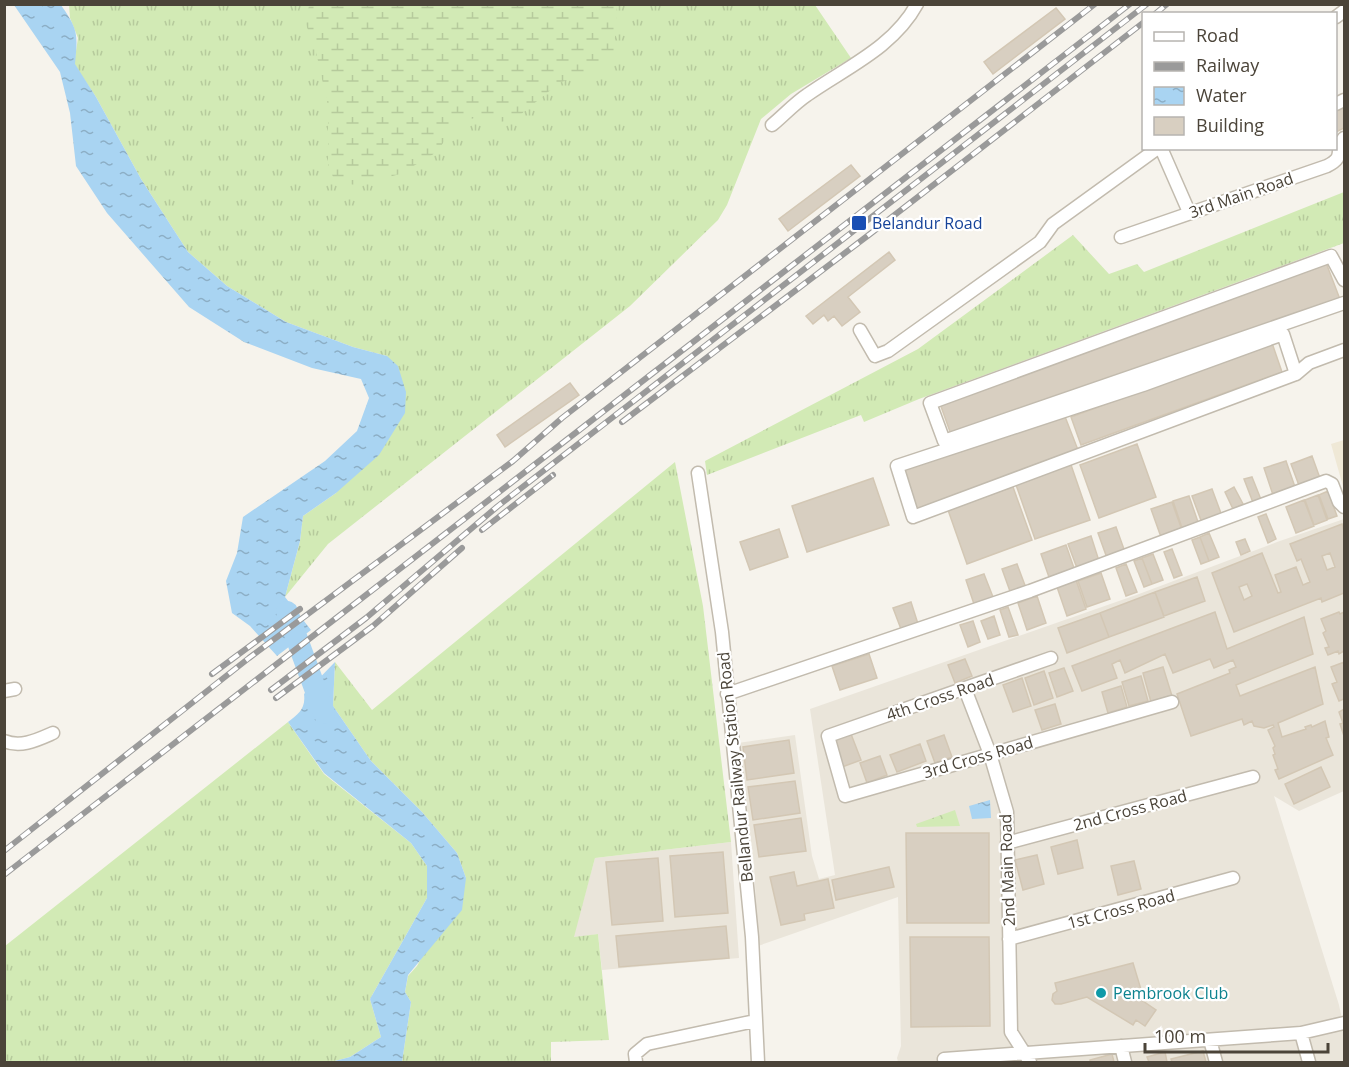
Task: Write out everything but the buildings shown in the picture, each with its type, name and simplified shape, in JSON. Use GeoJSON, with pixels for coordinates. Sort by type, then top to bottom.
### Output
{"type":"FeatureCollection","features":[{"type":"Feature","properties":{"kind":"street"},"geometry":{"type":"LineString","coordinates":[[772,125],[807,94],[859,63],[877,48],[912,14],[916,4]]}},
{"type":"Feature","properties":{"kind":"street","name":"3rd Main Road"},"geometry":{"type":"LineString","coordinates":[[1121,237],[1327,166],[1339,157],[1340,144],[1344,138]]}},
{"type":"Feature","properties":{"kind":"street"},"geometry":{"type":"LineString","coordinates":[[860,330],[875,356],[888,351],[1040,242],[1053,224],[1157,150]]}},
{"type":"Feature","properties":{"kind":"street"},"geometry":{"type":"LineString","coordinates":[[1161,150],[1189,212]]}},
{"type":"Feature","properties":{"kind":"street"},"geometry":{"type":"LineString","coordinates":[[1344,280],[1331,256],[930,403],[944,441],[1344,303]]}},
{"type":"Feature","properties":{"kind":"street"},"geometry":{"type":"LineString","coordinates":[[1296,374],[1283,334],[1143,385],[897,466],[913,517],[1296,374],[1310,363],[1344,350]]}},
{"type":"Feature","properties":{"kind":"street","name":"Bellandur Railway Station Road"},"geometry":{"type":"LineString","coordinates":[[698,473],[722,632],[746,873],[758,1062]]}},
{"type":"Feature","properties":{"kind":"street"},"geometry":{"type":"LineString","coordinates":[[727,694],[1030,591],[1326,481],[1332,484],[1339,502],[1344,507]]}},
{"type":"Feature","properties":{"kind":"street","name":"4th Cross Road"},"geometry":{"type":"LineString","coordinates":[[828,736],[1051,658]]}},
{"type":"Feature","properties":{"kind":"street","name":"2nd Main Road"},"geometry":{"type":"LineString","coordinates":[[965,689],[990,754],[1006,812],[1011,1032],[1027,1058]]}},
{"type":"Feature","properties":{"kind":"street","name":"3rd Cross Road"},"geometry":{"type":"LineString","coordinates":[[828,736],[845,796],[1172,702]]}},
{"type":"Feature","properties":{"kind":"street"},"geometry":{"type":"LineString","coordinates":[[4,741],[17,745],[53,733]]}},
{"type":"Feature","properties":{"kind":"street","name":"2nd Cross Road"},"geometry":{"type":"LineString","coordinates":[[1007,843],[1253,777]]}},
{"type":"Feature","properties":{"kind":"street","name":"1st Cross Road"},"geometry":{"type":"LineString","coordinates":[[1009,939],[1233,878]]}},
{"type":"Feature","properties":{"kind":"street"},"geometry":{"type":"LineString","coordinates":[[636,1062],[635,1054],[647,1044],[755,1022]]}},
{"type":"Feature","properties":{"kind":"street"},"geometry":{"type":"LineString","coordinates":[[944,1061],[1027,1058],[1121,1046],[1301,1033],[1344,1023]]}},
{"type":"Feature","properties":{"kind":"street"},"geometry":{"type":"LineString","coordinates":[[1301,1033],[1309,1062]]}},
{"type":"Feature","properties":{"kind":"street"},"geometry":{"type":"LineString","coordinates":[[1210,1040],[1216,1062]]}},
{"type":"Feature","properties":{"kind":"street"},"geometry":{"type":"LineString","coordinates":[[1121,1046],[1125,1062]]}},
{"type":"Feature","properties":{"kind":"shaded area"},"geometry":{"type":"Polygon","coordinates":[[[1344,440],[1344,490],[1331,444],[1344,440]]]}},
{"type":"Feature","properties":{"kind":"shaded area"},"geometry":{"type":"Polygon","coordinates":[[[1344,519],[1344,791],[1299,811],[1274,796],[1339,1005],[1344,1028],[1344,1062],[898,1062],[901,1046],[898,897],[758,946],[754,863],[738,743],[795,735],[812,856],[819,879],[835,875],[810,709],[1139,594],[1344,519]]]}},
{"type":"Feature","properties":{"kind":"shaded area"},"geometry":{"type":"Polygon","coordinates":[[[731,842],[739,958],[602,970],[598,934],[573,938],[595,858],[731,842]]]}},
{"type":"Feature","properties":{"kind":"green space"},"geometry":{"type":"Polygon","coordinates":[[[310,4],[617,5],[614,52],[600,68],[559,83],[514,120],[499,122],[475,118],[462,121],[455,125],[437,152],[400,174],[358,185],[336,183],[328,166],[328,106],[316,52],[304,19],[310,4]]]}},
{"type":"Feature","properties":{"kind":"green space"},"geometry":{"type":"Polygon","coordinates":[[[69,5],[815,5],[851,58],[791,94],[761,119],[727,205],[718,220],[630,306],[328,544],[285,597],[300,541],[303,516],[336,493],[387,356],[353,347],[286,322],[227,286],[188,252],[141,179],[96,97],[74,64],[78,38],[70,18],[69,5]]]}},
{"type":"Feature","properties":{"kind":"green space"},"geometry":{"type":"Polygon","coordinates":[[[1344,192],[1344,243],[919,399],[864,422],[861,415],[707,475],[705,461],[918,349],[1073,235],[1109,274],[1137,264],[1144,272],[1344,192]]]}},
{"type":"Feature","properties":{"kind":"green space"},"geometry":{"type":"Polygon","coordinates":[[[675,462],[703,606],[731,842],[595,858],[574,937],[598,934],[609,1040],[551,1042],[551,1062],[402,1062],[411,1002],[405,992],[408,976],[417,966],[466,878],[457,853],[422,812],[371,761],[333,706],[335,662],[372,710],[675,462]]]}},
{"type":"Feature","properties":{"kind":"green space"},"geometry":{"type":"Polygon","coordinates":[[[288,722],[324,774],[411,843],[427,866],[427,898],[370,999],[381,1037],[350,1057],[331,1062],[5,1062],[5,946],[288,722]]]}},
{"type":"Feature","properties":{"kind":"green space"},"geometry":{"type":"Polygon","coordinates":[[[955,810],[960,826],[917,827],[916,824],[955,810]]]}},
{"type":"Feature","properties":{"kind":"water"},"geometry":{"type":"Polygon","coordinates":[[[14,5],[61,5],[76,32],[75,64],[141,179],[188,252],[227,286],[286,322],[353,347],[387,356],[398,366],[406,392],[405,413],[379,455],[336,493],[303,516],[300,541],[285,597],[311,630],[277,656],[250,626],[232,613],[226,581],[237,553],[243,517],[325,461],[357,431],[369,398],[361,379],[312,368],[244,342],[189,307],[107,213],[76,166],[70,113],[60,72],[14,5]]]}},
{"type":"Feature","properties":{"kind":"water"},"geometry":{"type":"Polygon","coordinates":[[[335,662],[333,706],[371,761],[422,812],[457,853],[466,878],[462,910],[408,975],[405,992],[411,1002],[402,1062],[331,1062],[350,1057],[381,1037],[370,999],[427,898],[427,866],[411,843],[324,773],[288,722],[298,714],[302,707],[304,694],[335,662]]]}},
{"type":"Feature","properties":{"kind":"water"},"geometry":{"type":"Polygon","coordinates":[[[990,800],[991,818],[972,819],[969,806],[990,800]]]}},
{"type":"Feature","properties":{"kind":"waterway"},"geometry":{"type":"LineString","coordinates":[[287,612],[324,713]]}},
{"type":"Feature","properties":{"kind":"railway"},"geometry":{"type":"LineString","coordinates":[[4,851],[249,658],[513,461],[562,418],[1095,4]]}},
{"type":"Feature","properties":{"kind":"railway"},"geometry":{"type":"LineString","coordinates":[[4,875],[1130,4]]}},
{"type":"Feature","properties":{"kind":"railway"},"geometry":{"type":"LineString","coordinates":[[271,690],[366,618],[498,506],[1147,4]]}},
{"type":"Feature","properties":{"kind":"railway"},"geometry":{"type":"LineString","coordinates":[[1157,12],[1167,4]]}},
{"type":"Feature","properties":{"kind":"railway"},"geometry":{"type":"LineString","coordinates":[[622,422],[1142,24]]}},
{"type":"Feature","properties":{"kind":"railway"},"geometry":{"type":"LineString","coordinates":[[482,530],[553,475]]}},
{"type":"Feature","properties":{"kind":"railway"},"geometry":{"type":"LineString","coordinates":[[276,698],[373,626],[462,548]]}},
{"type":"Feature","properties":{"kind":"railway"},"geometry":{"type":"LineString","coordinates":[[212,674],[300,609]]}},
{"type":"Feature","properties":{"kind":"place","name":"Belandur Road"},"geometry":{"type":"Point","coordinates":[859,223]}},
{"type":"Feature","properties":{"kind":"place","name":"Pembrook Club"},"geometry":{"type":"Point","coordinates":[1101,993]}}]}
